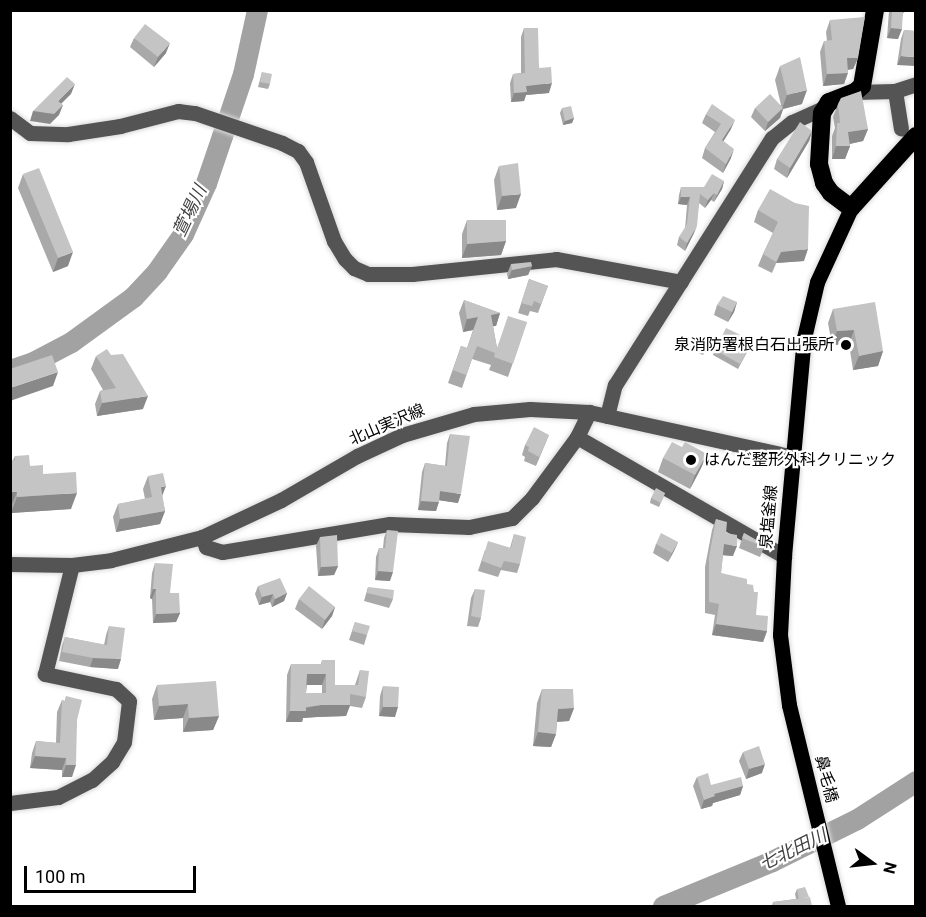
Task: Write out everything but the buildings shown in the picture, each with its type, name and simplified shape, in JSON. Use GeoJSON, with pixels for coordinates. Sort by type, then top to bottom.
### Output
{"type":"FeatureCollection","features":[{"type":"Feature","properties":{"kind":"highway"},"geometry":{"type":"LineString","coordinates":[[876,10],[865,79],[855,92],[829,102],[825,107],[821,123],[820,173],[831,193],[851,208],[908,132]]}},
{"type":"Feature","properties":{"kind":"main road","name":"泉塩釜線"},"geometry":{"type":"LineString","coordinates":[[796,730],[782,668],[780,635],[784,556],[809,311],[828,253],[851,208]]}},
{"type":"Feature","properties":{"kind":"main road","name":"鼻毛橋"},"geometry":{"type":"LineString","coordinates":[[796,730],[838,906]]}},
{"type":"Feature","properties":{"kind":"street"},"geometry":{"type":"LineString","coordinates":[[855,92],[895,91],[915,84]]}},
{"type":"Feature","properties":{"kind":"street"},"geometry":{"type":"LineString","coordinates":[[895,91],[908,132]]}},
{"type":"Feature","properties":{"kind":"street"},"geometry":{"type":"LineString","coordinates":[[607,416],[615,385],[772,138],[792,122],[825,107]]}},
{"type":"Feature","properties":{"kind":"street"},"geometry":{"type":"LineString","coordinates":[[10,118],[30,133],[68,134],[120,126],[178,111],[195,112],[298,151],[306,162],[334,241],[354,268],[368,274],[412,274],[556,259],[681,282]]}},
{"type":"Feature","properties":{"kind":"street","name":"北山実沢線"},"geometry":{"type":"LineString","coordinates":[[10,564],[72,564],[111,560],[202,537],[281,500],[357,456],[436,424],[507,410],[556,409],[588,412],[794,457]]}},
{"type":"Feature","properties":{"kind":"street"},"geometry":{"type":"LineString","coordinates":[[202,537],[206,547],[222,552],[390,524],[469,527],[512,518],[532,498],[577,436],[588,412]]}},
{"type":"Feature","properties":{"kind":"street"},"geometry":{"type":"LineString","coordinates":[[577,436],[784,556]]}},
{"type":"Feature","properties":{"kind":"street"},"geometry":{"type":"LineString","coordinates":[[10,803],[58,797],[92,780],[112,762],[124,742],[129,701],[116,689],[45,674],[72,564]]}},
{"type":"Feature","properties":{"kind":"waterway","name":"萱場川"},"geometry":{"type":"LineString","coordinates":[[10,370],[33,362],[71,342],[133,297],[157,271],[183,234],[206,183],[243,74],[257,10]]}},
{"type":"Feature","properties":{"kind":"waterway","name":"七北田川"},"geometry":{"type":"LineString","coordinates":[[663,906],[772,861],[857,819],[916,781]]}},
{"type":"Feature","properties":{"kind":"place","name":"泉消防署根白石出張所"},"geometry":{"type":"Point","coordinates":[846,345]}},
{"type":"Feature","properties":{"kind":"place","name":"はんだ整形外科クリニック"},"geometry":{"type":"Point","coordinates":[691,460]}}]}
